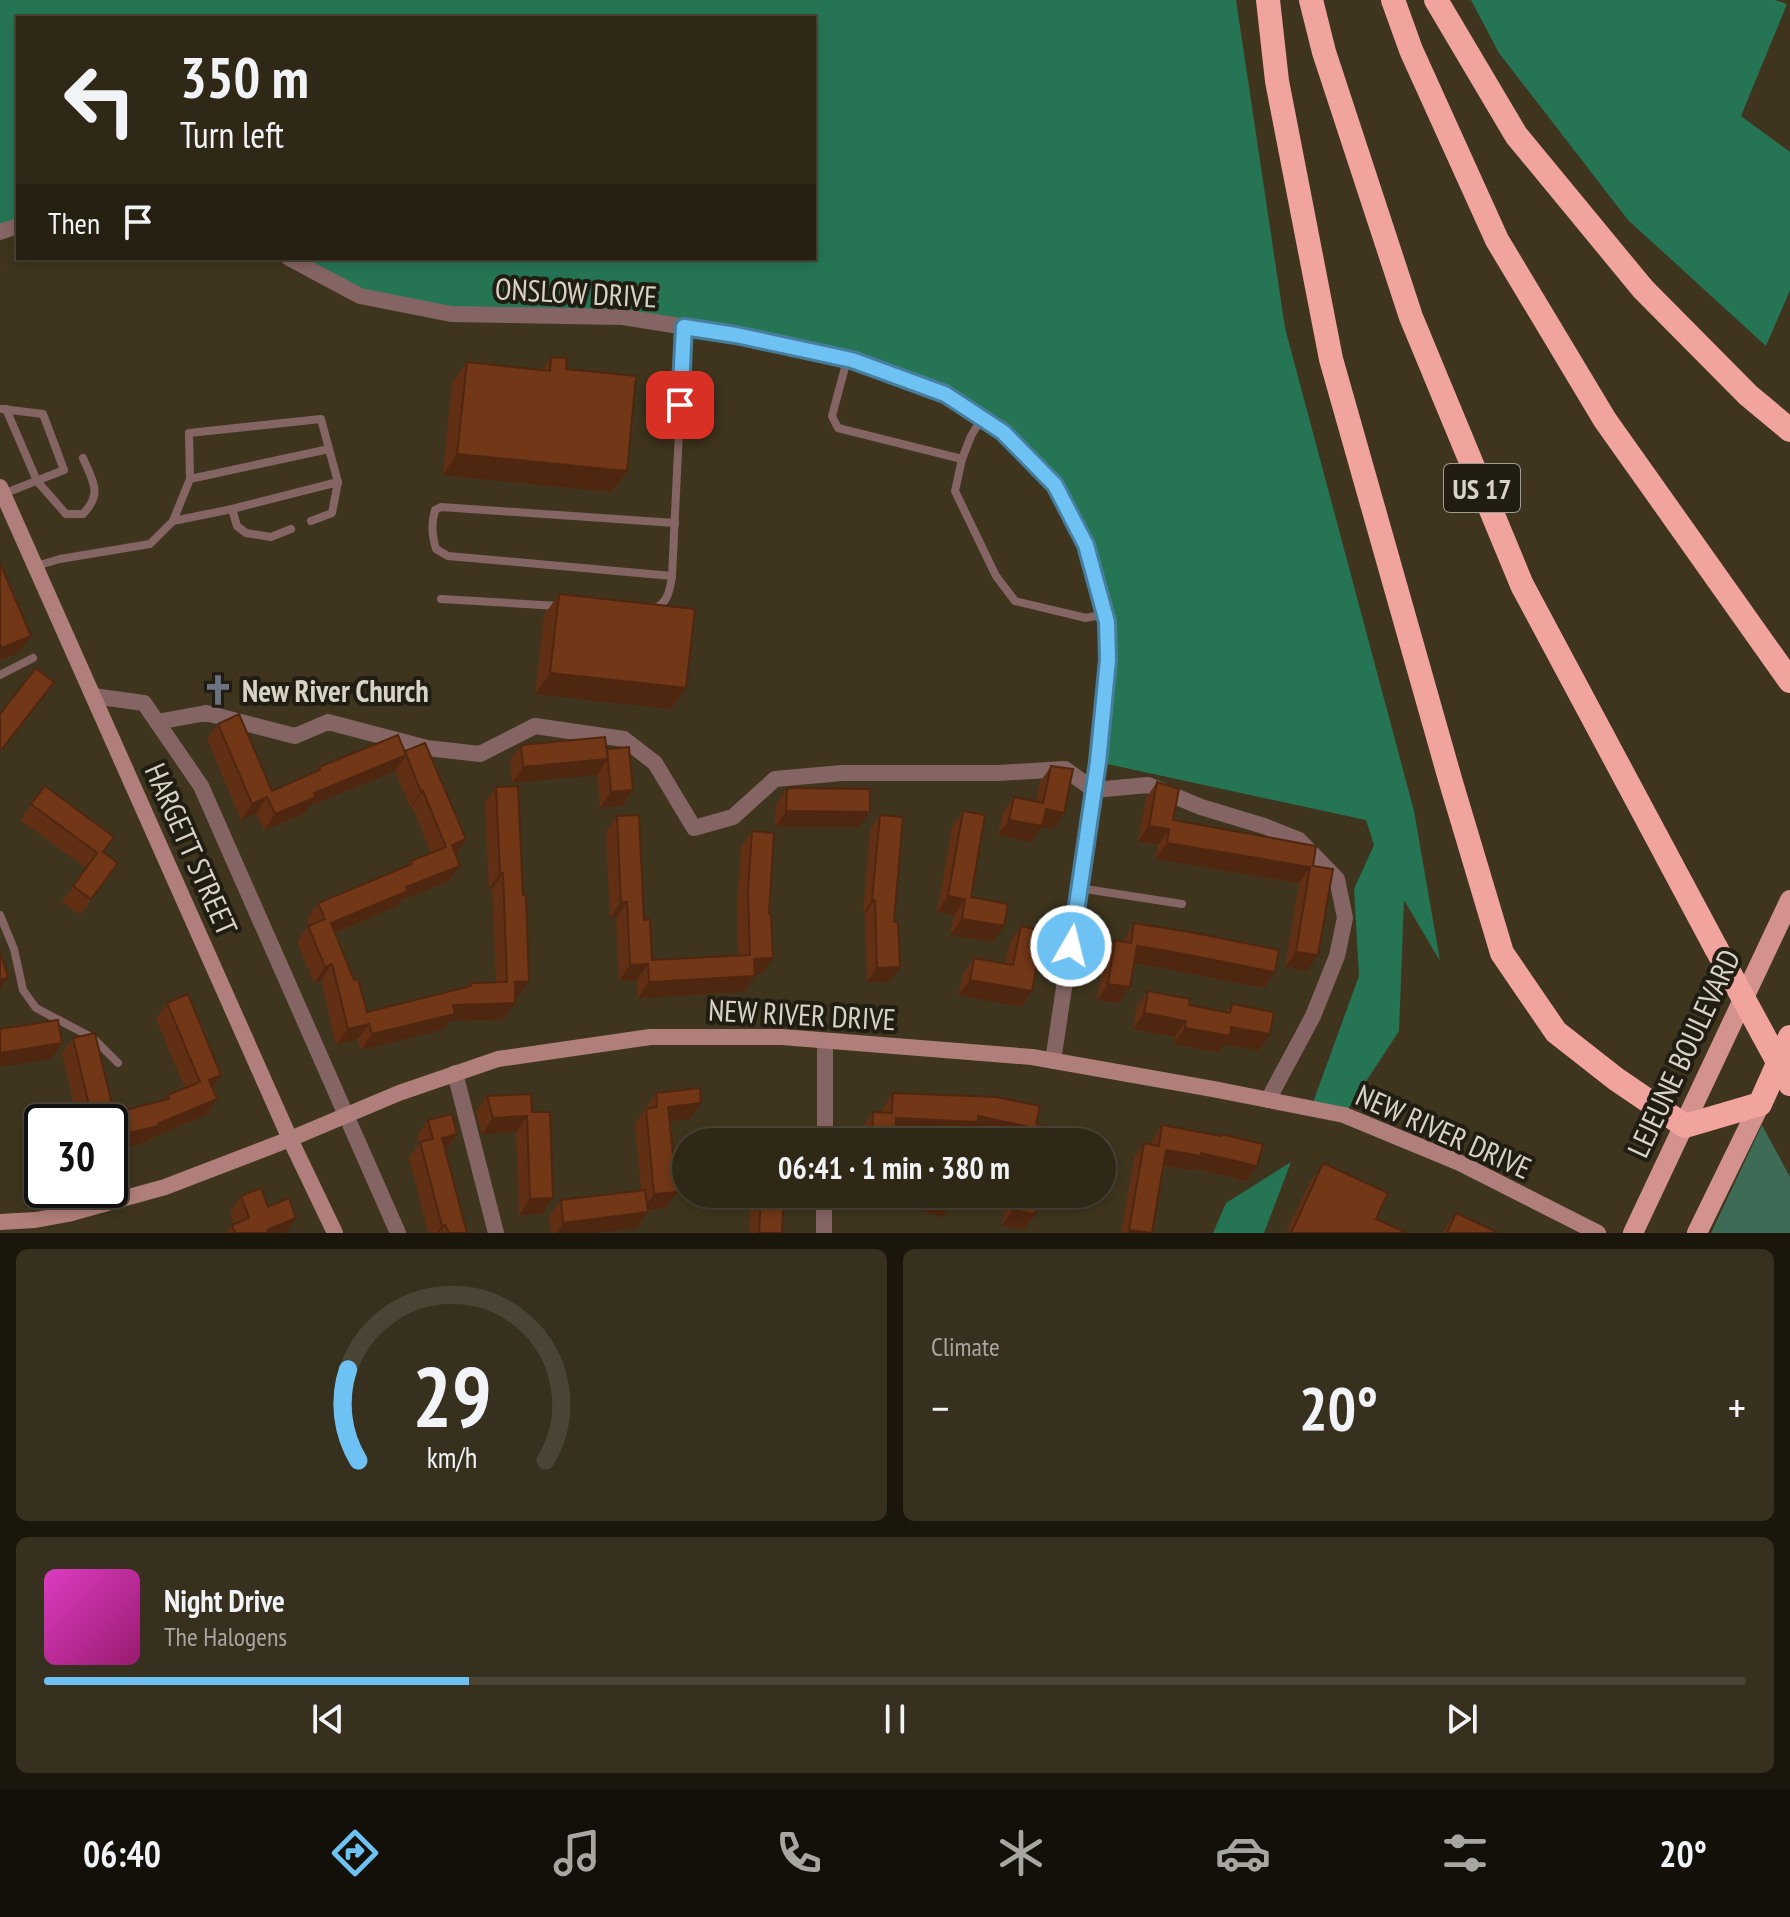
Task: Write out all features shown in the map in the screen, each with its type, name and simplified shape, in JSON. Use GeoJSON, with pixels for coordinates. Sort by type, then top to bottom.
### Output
{"type":"FeatureCollection","features":[{"type":"Feature","properties":{"kind":"highway"},"geometry":{"type":"LineString","coordinates":[[1268,0],[1277,81],[1331,359],[1502,953],[1556,1032],[1616,1079],[1685,1126],[1760,1104],[1790,1037]]}},
{"type":"Feature","properties":{"kind":"highway","name":"US 17"},"geometry":{"type":"LineString","coordinates":[[1311,0],[1324,52],[1411,317],[1522,585],[1790,1084]]}},
{"type":"Feature","properties":{"kind":"highway"},"geometry":{"type":"LineString","coordinates":[[1393,0],[1411,50],[1497,240],[1605,420],[1790,681]]}},
{"type":"Feature","properties":{"kind":"highway"},"geometry":{"type":"LineString","coordinates":[[1436,0],[1516,135],[1604,242],[1654,300],[1748,395],[1790,430]]}},
{"type":"Feature","properties":{"kind":"main road","name":"LEJEUNE BOULEVARD"},"geometry":{"type":"LineString","coordinates":[[1633,1233],[1790,900]]}},
{"type":"Feature","properties":{"kind":"main road"},"geometry":{"type":"LineString","coordinates":[[1697,1233],[1760,1104]]}},
{"type":"Feature","properties":{"kind":"street","name":"ONSLOW DRIVE"},"geometry":{"type":"LineString","coordinates":[[293,260],[360,296],[451,314],[623,317],[736,335],[847,359],[945,394],[1003,432],[1055,485],[1086,545],[1107,622],[1108,660],[1094,790],[1053,1061]]}},
{"type":"Feature","properties":{"kind":"street","name":"HARGETT STREET"},"geometry":{"type":"LineString","coordinates":[[2,490],[290,1139],[335,1233]]}},
{"type":"Feature","properties":{"kind":"street"},"geometry":{"type":"LineString","coordinates":[[93,696],[144,703],[201,786],[398,1233]]}},
{"type":"Feature","properties":{"kind":"street"},"geometry":{"type":"LineString","coordinates":[[157,722],[206,713],[295,736],[328,722],[427,748],[480,754],[535,726],[624,739],[655,763],[694,828],[733,817],[775,779],[829,774],[998,773],[1065,769],[1094,790],[1148,785],[1201,807],[1299,840],[1337,879],[1345,918],[1337,956],[1313,1016],[1268,1100]]}},
{"type":"Feature","properties":{"kind":"street","name":"NEW RIVER DRIVE"},"geometry":{"type":"LineString","coordinates":[[0,1222],[68,1214],[151,1191],[290,1139],[399,1093],[498,1059],[650,1037],[782,1037],[1032,1057],[1344,1115],[1460,1163],[1598,1233]]}},
{"type":"Feature","properties":{"kind":"street"},"geometry":{"type":"LineString","coordinates":[[825,1041],[825,1128]]}},
{"type":"Feature","properties":{"kind":"street"},"geometry":{"type":"LineString","coordinates":[[455,1073],[496,1233]]}},
{"type":"Feature","properties":{"kind":"street"},"geometry":{"type":"LineString","coordinates":[[824,1208],[824,1233]]}},
{"type":"Feature","properties":{"kind":"lane"},"geometry":{"type":"LineString","coordinates":[[648,610],[665,602],[670,592],[684,327]]}},
{"type":"Feature","properties":{"kind":"lane"},"geometry":{"type":"LineString","coordinates":[[847,359],[832,416],[838,428],[962,459]]}},
{"type":"Feature","properties":{"kind":"lane"},"geometry":{"type":"LineString","coordinates":[[2,490],[64,470],[43,414],[3,409]]}},
{"type":"Feature","properties":{"kind":"lane"},"geometry":{"type":"LineString","coordinates":[[3,409],[37,481],[66,514],[83,514],[92,505],[96,490],[83,458]]}},
{"type":"Feature","properties":{"kind":"lane"},"geometry":{"type":"LineString","coordinates":[[982,418],[962,459],[955,491],[996,576],[1015,601],[1086,618],[1105,614]]}},
{"type":"Feature","properties":{"kind":"lane"},"geometry":{"type":"LineString","coordinates":[[36,566],[150,544],[173,521],[190,479],[189,433],[321,419],[338,482],[332,513],[311,521]]}},
{"type":"Feature","properties":{"kind":"lane"},"geometry":{"type":"LineString","coordinates":[[190,479],[329,449]]}},
{"type":"Feature","properties":{"kind":"lane"},"geometry":{"type":"LineString","coordinates":[[173,521],[338,482]]}},
{"type":"Feature","properties":{"kind":"lane"},"geometry":{"type":"LineString","coordinates":[[672,576],[448,556],[436,549],[432,521],[435,510],[441,507],[675,523]]}},
{"type":"Feature","properties":{"kind":"lane"},"geometry":{"type":"LineString","coordinates":[[232,509],[237,526],[246,533],[271,537],[291,529]]}},
{"type":"Feature","properties":{"kind":"lane"},"geometry":{"type":"LineString","coordinates":[[441,599],[563,607]]}},
{"type":"Feature","properties":{"kind":"lane"},"geometry":{"type":"LineString","coordinates":[[0,675],[33,658]]}},
{"type":"Feature","properties":{"kind":"lane"},"geometry":{"type":"LineString","coordinates":[[1079,888],[1182,904]]}},
{"type":"Feature","properties":{"kind":"lane"},"geometry":{"type":"LineString","coordinates":[[0,915],[14,949],[23,990],[36,1008],[93,1038],[118,1063]]}},
{"type":"Feature","properties":{"kind":"green space"},"geometry":{"type":"Polygon","coordinates":[[[0,0],[1236,0],[1285,328],[1414,811],[1440,961],[1404,900],[1399,1031],[1344,1115],[1311,1108],[1359,976],[1354,889],[1374,845],[1366,820],[1098,762],[1107,622],[1055,485],[945,394],[852,360],[623,317],[451,314],[360,296],[293,260],[816,260],[816,16],[16,16],[16,227],[0,232],[0,0]]]}},
{"type":"Feature","properties":{"kind":"green space"},"geometry":{"type":"Polygon","coordinates":[[[1471,0],[1775,0],[1787,4],[1741,116],[1790,152],[1790,290],[1766,346],[1628,220],[1499,53],[1471,0]]]}},
{"type":"Feature","properties":{"kind":"green space"},"geometry":{"type":"Polygon","coordinates":[[[1762,1125],[1790,1177],[1790,1233],[1711,1233],[1762,1125]]]}},
{"type":"Feature","properties":{"kind":"green space"},"geometry":{"type":"Polygon","coordinates":[[[1291,1162],[1264,1233],[1213,1233],[1226,1203],[1291,1162]]]}},
{"type":"Feature","properties":{"kind":"building"},"geometry":{"type":"Polygon","coordinates":[[[551,357],[567,358],[566,369],[636,376],[627,471],[457,454],[467,362],[550,371],[551,357]]]}},
{"type":"Feature","properties":{"kind":"building"},"geometry":{"type":"Polygon","coordinates":[[[0,563],[31,636],[2,648],[0,644],[0,563]]]}},
{"type":"Feature","properties":{"kind":"building"},"geometry":{"type":"Polygon","coordinates":[[[559,594],[695,609],[686,688],[550,673],[559,594]]]}},
{"type":"Feature","properties":{"kind":"building"},"geometry":{"type":"Polygon","coordinates":[[[36,668],[54,682],[2,749],[0,714],[36,668]]]}},
{"type":"Feature","properties":{"kind":"building"},"geometry":{"type":"Polygon","coordinates":[[[239,714],[272,791],[320,770],[319,767],[398,735],[406,755],[314,793],[316,797],[275,814],[267,797],[252,804],[218,724],[239,714]]]}},
{"type":"Feature","properties":{"kind":"building"},"geometry":{"type":"Polygon","coordinates":[[[605,737],[608,759],[523,767],[521,745],[605,737]]]}},
{"type":"Feature","properties":{"kind":"building"},"geometry":{"type":"Polygon","coordinates":[[[425,743],[466,839],[452,845],[460,866],[406,887],[408,891],[331,923],[354,980],[358,979],[367,1012],[471,986],[471,983],[507,982],[496,787],[518,786],[529,981],[515,982],[515,1003],[453,1005],[455,1014],[372,1034],[369,1024],[348,1029],[332,964],[325,967],[308,926],[325,919],[318,903],[446,847],[405,751],[425,743]]]}},
{"type":"Feature","properties":{"kind":"building"},"geometry":{"type":"Polygon","coordinates":[[[629,747],[633,790],[611,792],[607,749],[629,747]]]}},
{"type":"Feature","properties":{"kind":"building"},"geometry":{"type":"Polygon","coordinates":[[[1051,766],[1073,769],[1064,813],[1046,809],[1042,826],[1009,820],[1014,797],[1043,803],[1051,766]]]}},
{"type":"Feature","properties":{"kind":"building"},"geometry":{"type":"Polygon","coordinates":[[[1157,782],[1179,789],[1173,820],[1316,846],[1313,866],[1333,869],[1318,955],[1296,952],[1310,867],[1167,843],[1169,829],[1149,826],[1157,782]]]}},
{"type":"Feature","properties":{"kind":"building"},"geometry":{"type":"Polygon","coordinates":[[[45,786],[114,837],[103,852],[118,863],[91,899],[73,886],[97,853],[31,804],[45,786]]]}},
{"type":"Feature","properties":{"kind":"building"},"geometry":{"type":"Polygon","coordinates":[[[787,788],[870,789],[870,812],[786,811],[787,788]]]}},
{"type":"Feature","properties":{"kind":"building"},"geometry":{"type":"Polygon","coordinates":[[[963,811],[985,815],[971,897],[1008,904],[1004,926],[962,919],[965,899],[948,896],[963,811]]]}},
{"type":"Feature","properties":{"kind":"building"},"geometry":{"type":"Polygon","coordinates":[[[639,815],[644,920],[650,919],[652,960],[750,955],[748,890],[752,831],[774,833],[769,914],[773,958],[754,959],[755,976],[649,982],[648,964],[630,965],[627,902],[621,902],[617,816],[639,815]]]}},
{"type":"Feature","properties":{"kind":"building"},"geometry":{"type":"Polygon","coordinates":[[[880,815],[903,817],[894,922],[898,922],[900,967],[877,968],[875,900],[872,900],[880,815]]]}},
{"type":"Feature","properties":{"kind":"building"},"geometry":{"type":"Polygon","coordinates":[[[1134,923],[1279,950],[1275,972],[1137,946],[1130,987],[1108,984],[1115,940],[1131,943],[1134,923]]]}},
{"type":"Feature","properties":{"kind":"building"},"geometry":{"type":"Polygon","coordinates":[[[1021,926],[1043,931],[1032,991],[970,980],[974,958],[1013,965],[1021,926]]]}},
{"type":"Feature","properties":{"kind":"building"},"geometry":{"type":"Polygon","coordinates":[[[0,952],[8,977],[0,980],[0,952]]]}},
{"type":"Feature","properties":{"kind":"building"},"geometry":{"type":"Polygon","coordinates":[[[1148,991],[1190,999],[1189,1005],[1230,1013],[1232,1004],[1274,1012],[1270,1034],[1231,1027],[1230,1036],[1185,1028],[1186,1021],[1144,1013],[1148,991]]]}},
{"type":"Feature","properties":{"kind":"building"},"geometry":{"type":"Polygon","coordinates":[[[188,994],[221,1075],[209,1080],[217,1099],[158,1126],[128,1133],[128,1109],[169,1099],[168,1095],[200,1082],[167,1003],[188,994]]]}},
{"type":"Feature","properties":{"kind":"building"},"geometry":{"type":"Polygon","coordinates":[[[58,1020],[62,1043],[0,1053],[0,1029],[58,1020]]]}},
{"type":"Feature","properties":{"kind":"building"},"geometry":{"type":"Polygon","coordinates":[[[95,1033],[112,1104],[89,1104],[73,1038],[95,1033]]]}},
{"type":"Feature","properties":{"kind":"building"},"geometry":{"type":"Polygon","coordinates":[[[700,1088],[701,1103],[668,1107],[672,1192],[654,1194],[646,1109],[657,1107],[656,1093],[700,1088]]]}},
{"type":"Feature","properties":{"kind":"building"},"geometry":{"type":"Polygon","coordinates":[[[893,1093],[996,1097],[1040,1106],[1036,1124],[1052,1128],[1029,1128],[978,1116],[978,1122],[896,1118],[896,1128],[872,1128],[873,1112],[892,1113],[893,1093]]]}},
{"type":"Feature","properties":{"kind":"building"},"geometry":{"type":"Polygon","coordinates":[[[531,1094],[532,1112],[550,1112],[553,1198],[530,1199],[527,1116],[493,1118],[487,1096],[531,1094]]]}},
{"type":"Feature","properties":{"kind":"building"},"geometry":{"type":"Polygon","coordinates":[[[452,1114],[457,1134],[442,1138],[467,1233],[449,1233],[445,1225],[442,1226],[420,1142],[433,1139],[428,1120],[452,1114]]]}},
{"type":"Feature","properties":{"kind":"building"},"geometry":{"type":"Polygon","coordinates":[[[1162,1125],[1263,1144],[1257,1166],[1201,1153],[1201,1156],[1166,1150],[1152,1233],[1129,1230],[1144,1143],[1159,1146],[1162,1125]]]}},
{"type":"Feature","properties":{"kind":"building"},"geometry":{"type":"Polygon","coordinates":[[[1323,1163],[1388,1193],[1376,1219],[1407,1233],[1291,1233],[1323,1163]]]}},
{"type":"Feature","properties":{"kind":"building"},"geometry":{"type":"Polygon","coordinates":[[[261,1188],[268,1207],[289,1198],[296,1218],[267,1230],[269,1233],[235,1233],[232,1225],[249,1218],[241,1196],[261,1188]]]}},
{"type":"Feature","properties":{"kind":"building"},"geometry":{"type":"Polygon","coordinates":[[[645,1190],[648,1212],[563,1223],[561,1200],[645,1190]]]}},
{"type":"Feature","properties":{"kind":"building"},"geometry":{"type":"Polygon","coordinates":[[[760,1208],[783,1208],[782,1233],[759,1233],[760,1208]]]}},
{"type":"Feature","properties":{"kind":"building"},"geometry":{"type":"Polygon","coordinates":[[[1013,1208],[1036,1208],[1035,1214],[1013,1208]]]}},
{"type":"Feature","properties":{"kind":"building"},"geometry":{"type":"Polygon","coordinates":[[[1456,1213],[1499,1233],[1447,1233],[1456,1213]]]}},
{"type":"Feature","properties":{"kind":"place","name":"New River Church"},"geometry":{"type":"Point","coordinates":[218,690]}},
{"type":"Feature","properties":{"kind":"route"},"geometry":{"type":"LineString","coordinates":[[680,405],[684,327],[736,335],[852,360],[945,394],[1003,432],[1055,485],[1086,545],[1107,622],[1108,660],[1098,762],[1071,946]]}}]}
